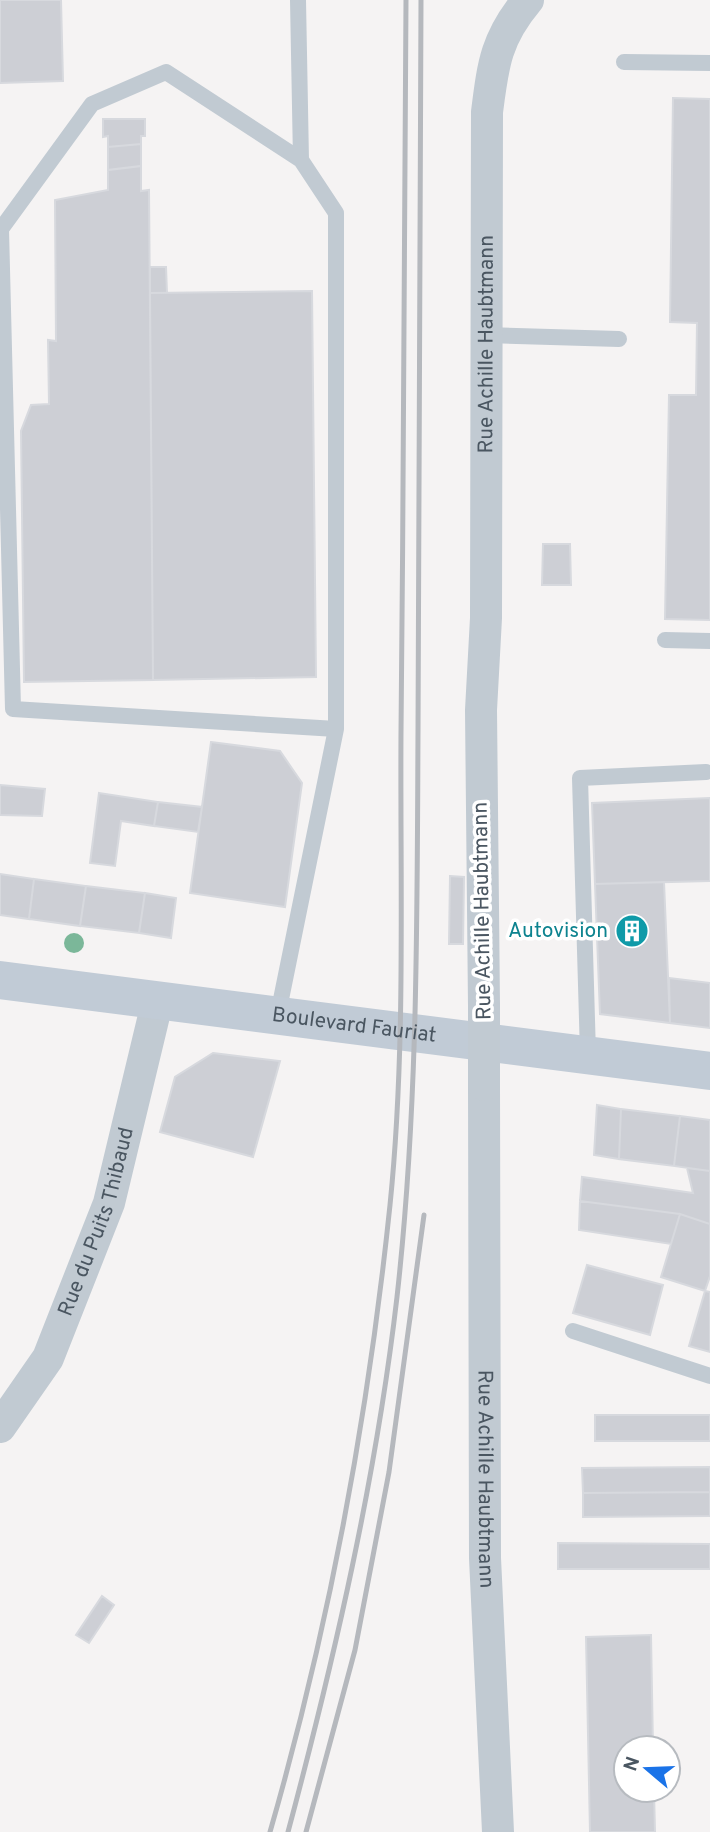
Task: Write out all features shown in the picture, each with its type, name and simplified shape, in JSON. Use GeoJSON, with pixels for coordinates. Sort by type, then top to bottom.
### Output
{"type":"FeatureCollection","features":[{"type":"Feature","properties":{"kind":"main road","name":"Boulevard Fauriat"},"geometry":{"type":"LineString","coordinates":[[0,980],[710,1070]]}},
{"type":"Feature","properties":{"kind":"street","name":"Rue Achille Haubtmann"},"geometry":{"type":"LineString","coordinates":[[498,1832],[485,1558],[485,1085],[481,710],[486,618],[488,112],[494,64],[508,24],[524,2]]}},
{"type":"Feature","properties":{"kind":"street","name":"Rue du Puits Thibaud"},"geometry":{"type":"LineString","coordinates":[[0,1427],[48,1358],[109,1203],[159,999]]}},
{"type":"Feature","properties":{"kind":"lane"},"geometry":{"type":"LineString","coordinates":[[298,0],[302,160]]}},
{"type":"Feature","properties":{"kind":"lane"},"geometry":{"type":"LineString","coordinates":[[624,62],[710,63]]}},
{"type":"Feature","properties":{"kind":"lane"},"geometry":{"type":"LineString","coordinates":[[278,1014],[336,729],[336,213],[302,160],[166,72],[92,104],[1,229],[6,708],[336,729]]}},
{"type":"Feature","properties":{"kind":"lane"},"geometry":{"type":"LineString","coordinates":[[487,335],[619,339]]}},
{"type":"Feature","properties":{"kind":"lane"},"geometry":{"type":"LineString","coordinates":[[665,640],[710,641]]}},
{"type":"Feature","properties":{"kind":"lane"},"geometry":{"type":"LineString","coordinates":[[589,1054],[580,778],[706,772]]}},
{"type":"Feature","properties":{"kind":"lane"},"geometry":{"type":"LineString","coordinates":[[573,1331],[710,1376]]}},
{"type":"Feature","properties":{"kind":"building"},"geometry":{"type":"Polygon","coordinates":[[[0,0],[61,0],[63,81],[0,83],[0,0]]]}},
{"type":"Feature","properties":{"kind":"building"},"geometry":{"type":"Polygon","coordinates":[[[673,98],[710,99],[710,620],[665,619],[669,395],[696,395],[697,323],[670,322],[673,98]]]}},
{"type":"Feature","properties":{"kind":"building"},"geometry":{"type":"Polygon","coordinates":[[[103,119],[145,119],[145,136],[141,136],[141,144],[108,147],[108,136],[103,137],[103,119]]]}},
{"type":"Feature","properties":{"kind":"building"},"geometry":{"type":"Polygon","coordinates":[[[141,144],[141,166],[108,170],[108,147],[141,144]]]}},
{"type":"Feature","properties":{"kind":"building"},"geometry":{"type":"Polygon","coordinates":[[[141,166],[141,191],[149,190],[153,680],[24,682],[21,431],[31,405],[49,404],[48,340],[56,341],[55,200],[108,190],[108,170],[141,166]]]}},
{"type":"Feature","properties":{"kind":"building"},"geometry":{"type":"Polygon","coordinates":[[[150,267],[166,267],[167,293],[150,293],[150,267]]]}},
{"type":"Feature","properties":{"kind":"building"},"geometry":{"type":"Polygon","coordinates":[[[312,291],[316,677],[153,680],[150,293],[312,291]]]}},
{"type":"Feature","properties":{"kind":"building"},"geometry":{"type":"Polygon","coordinates":[[[543,544],[570,544],[571,585],[542,585],[543,544]]]}},
{"type":"Feature","properties":{"kind":"building"},"geometry":{"type":"Polygon","coordinates":[[[211,742],[280,751],[302,783],[285,907],[190,893],[211,742]]]}},
{"type":"Feature","properties":{"kind":"building"},"geometry":{"type":"Polygon","coordinates":[[[0,785],[45,789],[42,816],[0,815],[0,785]]]}},
{"type":"Feature","properties":{"kind":"building"},"geometry":{"type":"Polygon","coordinates":[[[99,793],[158,802],[154,826],[121,821],[115,866],[90,863],[99,793]]]}},
{"type":"Feature","properties":{"kind":"building"},"geometry":{"type":"Polygon","coordinates":[[[710,798],[710,881],[595,884],[592,803],[710,798]]]}},
{"type":"Feature","properties":{"kind":"building"},"geometry":{"type":"Polygon","coordinates":[[[158,802],[202,807],[198,832],[154,826],[158,802]]]}},
{"type":"Feature","properties":{"kind":"building"},"geometry":{"type":"Polygon","coordinates":[[[0,874],[34,879],[29,919],[0,915],[0,874]]]}},
{"type":"Feature","properties":{"kind":"building"},"geometry":{"type":"Polygon","coordinates":[[[450,876],[464,877],[463,944],[449,944],[450,876]]]}},
{"type":"Feature","properties":{"kind":"building"},"geometry":{"type":"Polygon","coordinates":[[[34,879],[86,886],[80,926],[29,919],[34,879]]]}},
{"type":"Feature","properties":{"kind":"building","name":"Autovision"},"geometry":{"type":"Polygon","coordinates":[[[664,882],[670,1023],[600,1014],[595,884],[664,882]]]}},
{"type":"Feature","properties":{"kind":"building"},"geometry":{"type":"Polygon","coordinates":[[[86,886],[145,893],[139,933],[80,926],[86,886]]]}},
{"type":"Feature","properties":{"kind":"building"},"geometry":{"type":"Polygon","coordinates":[[[145,893],[176,898],[171,938],[139,933],[145,893]]]}},
{"type":"Feature","properties":{"kind":"building"},"geometry":{"type":"Polygon","coordinates":[[[669,978],[710,983],[710,1028],[670,1023],[669,978]]]}},
{"type":"Feature","properties":{"kind":"building"},"geometry":{"type":"Polygon","coordinates":[[[213,1053],[280,1061],[253,1157],[160,1132],[175,1077],[213,1053]]]}},
{"type":"Feature","properties":{"kind":"building"},"geometry":{"type":"Polygon","coordinates":[[[597,1105],[621,1109],[619,1159],[594,1155],[597,1105]]]}},
{"type":"Feature","properties":{"kind":"building"},"geometry":{"type":"Polygon","coordinates":[[[621,1109],[680,1116],[674,1166],[619,1159],[621,1109]]]}},
{"type":"Feature","properties":{"kind":"building"},"geometry":{"type":"Polygon","coordinates":[[[680,1116],[710,1120],[710,1171],[674,1166],[680,1116]]]}},
{"type":"Feature","properties":{"kind":"building"},"geometry":{"type":"Polygon","coordinates":[[[687,1168],[710,1171],[710,1224],[680,1214],[580,1201],[582,1177],[693,1193],[687,1168]]]}},
{"type":"Feature","properties":{"kind":"building"},"geometry":{"type":"Polygon","coordinates":[[[580,1201],[680,1214],[671,1244],[579,1230],[580,1201]]]}},
{"type":"Feature","properties":{"kind":"building"},"geometry":{"type":"Polygon","coordinates":[[[680,1214],[710,1224],[710,1276],[705,1291],[661,1277],[680,1214]]]}},
{"type":"Feature","properties":{"kind":"building"},"geometry":{"type":"Polygon","coordinates":[[[587,1265],[663,1285],[650,1335],[573,1313],[587,1265]]]}},
{"type":"Feature","properties":{"kind":"building"},"geometry":{"type":"Polygon","coordinates":[[[705,1291],[710,1292],[710,1352],[689,1346],[705,1291]]]}},
{"type":"Feature","properties":{"kind":"building"},"geometry":{"type":"Polygon","coordinates":[[[595,1415],[710,1415],[710,1441],[595,1441],[595,1415]]]}},
{"type":"Feature","properties":{"kind":"building"},"geometry":{"type":"Polygon","coordinates":[[[710,1467],[710,1492],[583,1493],[582,1468],[710,1467]]]}},
{"type":"Feature","properties":{"kind":"building"},"geometry":{"type":"Polygon","coordinates":[[[710,1492],[710,1516],[583,1517],[583,1493],[710,1492]]]}},
{"type":"Feature","properties":{"kind":"building"},"geometry":{"type":"Polygon","coordinates":[[[558,1543],[710,1544],[710,1569],[558,1569],[558,1543]]]}},
{"type":"Feature","properties":{"kind":"building"},"geometry":{"type":"Polygon","coordinates":[[[102,1596],[114,1605],[89,1643],[76,1635],[102,1596]]]}},
{"type":"Feature","properties":{"kind":"building"},"geometry":{"type":"Polygon","coordinates":[[[651,1635],[653,1734],[612,1734],[612,1804],[654,1804],[655,1832],[590,1832],[586,1637],[651,1635]]]}},
{"type":"Feature","properties":{"kind":"railway"},"geometry":{"type":"LineString","coordinates":[[270,1832],[311,1677],[344,1521],[381,1284],[395,1146],[401,968],[406,0]]}},
{"type":"Feature","properties":{"kind":"railway"},"geometry":{"type":"LineString","coordinates":[[288,1832],[338,1633],[366,1499],[388,1365],[404,1226],[413,1085],[416,944],[421,0]]}},
{"type":"Feature","properties":{"kind":"railway"},"geometry":{"type":"LineString","coordinates":[[306,1832],[355,1650],[389,1472],[424,1215]]}},
{"type":"Feature","properties":{"kind":"place","name":"Autovision"},"geometry":{"type":"Point","coordinates":[632,931]}}]}
